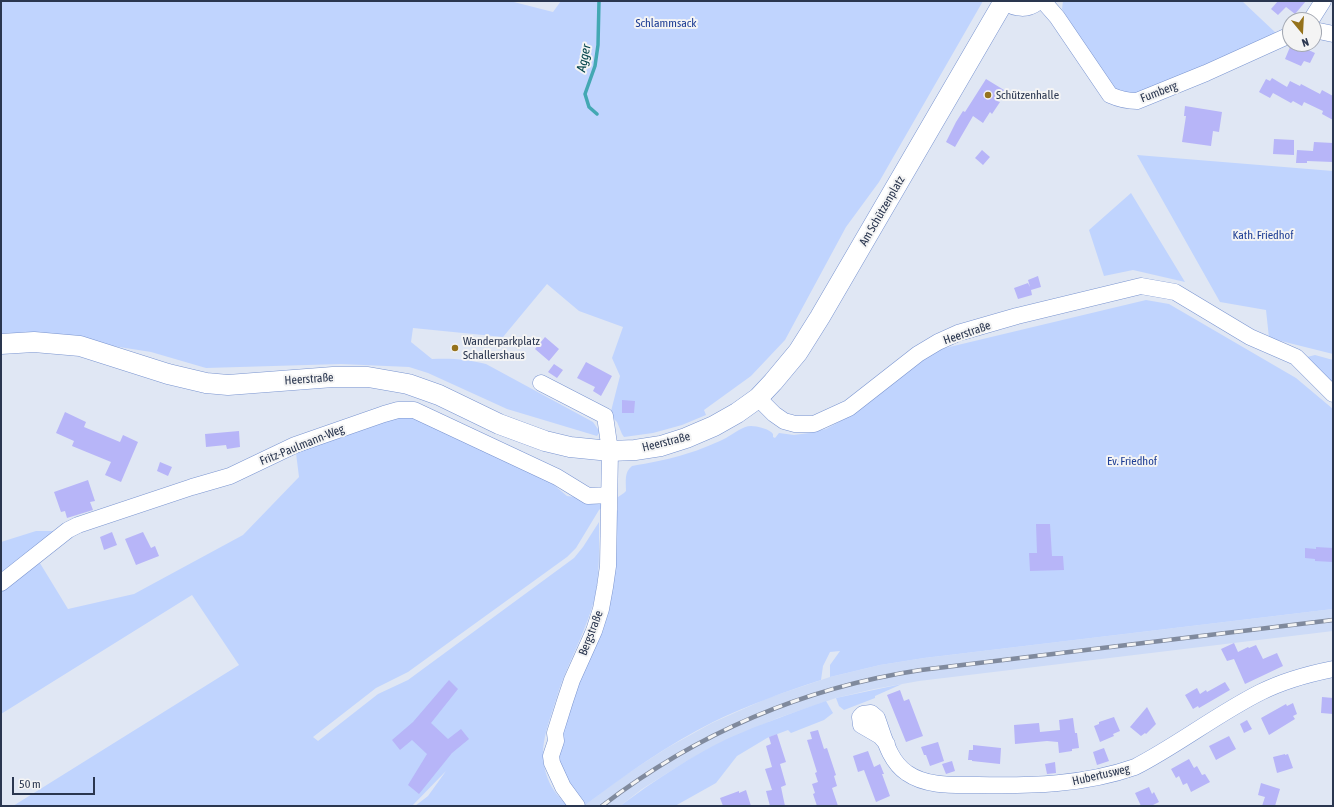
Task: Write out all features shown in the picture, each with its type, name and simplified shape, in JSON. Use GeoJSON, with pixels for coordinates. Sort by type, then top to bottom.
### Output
{"type":"FeatureCollection","features":[{"type":"Feature","properties":{"kind":"main road"},"geometry":{"type":"LineString","coordinates":[[1002,6],[1012,4],[1027,6],[1036,1]]}},
{"type":"Feature","properties":{"kind":"main road","name":"Am Schützenplatz"},"geometry":{"type":"LineString","coordinates":[[758,398],[798,352],[820,317],[1002,6]]}},
{"type":"Feature","properties":{"kind":"main road","name":"Heerstraße"},"geometry":{"type":"LineString","coordinates":[[1,344],[34,342],[80,346],[168,374],[206,383],[228,385],[333,377],[368,377],[408,384],[439,395],[499,424],[545,441],[570,447],[610,451],[635,450],[661,446],[686,438],[714,426],[758,398]]}},
{"type":"Feature","properties":{"kind":"street","name":"Fumberg"},"geometry":{"type":"LineString","coordinates":[[1043,1],[1057,16],[1110,95],[1121,100],[1137,101],[1282,39]]}},
{"type":"Feature","properties":{"kind":"street"},"geometry":{"type":"LineString","coordinates":[[1316,12],[1324,1]]}},
{"type":"Feature","properties":{"kind":"street"},"geometry":{"type":"LineString","coordinates":[[1322,32],[1333,34]]}},
{"type":"Feature","properties":{"kind":"street","name":"Heerstraße"},"geometry":{"type":"LineString","coordinates":[[758,398],[774,414],[784,421],[795,424],[814,424],[849,408],[918,354],[938,342],[958,333],[1017,316],[1141,286],[1175,292],[1250,337],[1296,357],[1333,394]]}},
{"type":"Feature","properties":{"kind":"street"},"geometry":{"type":"LineString","coordinates":[[541,383],[605,416],[610,451]]}},
{"type":"Feature","properties":{"kind":"street","name":"Fritz-Paulmann-Weg"},"geometry":{"type":"LineString","coordinates":[[1,582],[68,530],[78,525],[230,476],[295,445],[398,410],[414,410],[557,477],[588,496],[609,495]]}},
{"type":"Feature","properties":{"kind":"street","name":"Bergstraße"},"geometry":{"type":"LineString","coordinates":[[576,805],[557,776],[551,756],[556,741],[555,731],[572,680],[594,631],[601,609],[608,566],[610,451]]}},
{"type":"Feature","properties":{"kind":"street","name":"Hubertusweg"},"geometry":{"type":"LineString","coordinates":[[887,744],[891,756],[897,765],[906,773],[924,781],[956,785],[1024,786],[1070,782],[1122,772],[1135,767],[1261,692],[1291,680],[1333,669]]}},
{"type":"Feature","properties":{"kind":"shaded area"},"geometry":{"type":"Polygon","coordinates":[[[1333,609],[1333,631],[919,681],[836,698],[778,718],[729,739],[685,762],[642,789],[620,806],[584,806],[622,777],[667,748],[712,723],[768,698],[830,677],[880,665],[924,658],[1333,609]]]}},
{"type":"Feature","properties":{"kind":"green space","name":"Schlammsack"},"geometry":{"type":"Polygon","coordinates":[[[1,1],[510,1],[553,12],[561,1],[983,1],[879,182],[846,227],[785,340],[751,376],[704,410],[706,415],[682,425],[653,433],[624,437],[617,422],[610,415],[620,376],[612,358],[623,327],[579,311],[547,284],[503,337],[413,328],[411,342],[432,359],[459,359],[486,364],[593,422],[600,432],[597,436],[507,409],[428,373],[409,367],[341,364],[206,368],[151,352],[100,344],[1,339],[1,1]]]}},
{"type":"Feature","properties":{"kind":"green space"},"geometry":{"type":"Polygon","coordinates":[[[1063,1],[1242,1],[1277,34],[1137,97],[1119,94],[1099,71],[1062,9],[1063,1]]]}},
{"type":"Feature","properties":{"kind":"green space","name":"Kath. Friedhof"},"geometry":{"type":"Polygon","coordinates":[[[1137,155],[1333,171],[1333,354],[1269,338],[1266,310],[1220,302],[1137,155]]]}},
{"type":"Feature","properties":{"kind":"green space"},"geometry":{"type":"Polygon","coordinates":[[[1131,193],[1185,282],[1133,270],[1104,276],[1089,230],[1131,193]]]}},
{"type":"Feature","properties":{"kind":"green space","name":"Ev. Friedhof"},"geometry":{"type":"Polygon","coordinates":[[[1146,300],[1169,304],[1296,378],[1333,409],[1333,609],[924,658],[880,665],[830,677],[830,665],[840,651],[830,652],[823,666],[821,680],[753,704],[713,722],[679,740],[615,783],[584,806],[559,768],[558,746],[581,669],[614,513],[618,510],[618,497],[626,491],[626,480],[629,468],[632,466],[669,459],[714,444],[748,426],[766,429],[773,434],[773,437],[775,438],[779,433],[794,435],[826,429],[846,418],[876,397],[924,355],[941,349],[1146,300]]]}},
{"type":"Feature","properties":{"kind":"green space"},"geometry":{"type":"Polygon","coordinates":[[[1315,355],[1333,360],[1333,384],[1307,357],[1315,355]]]}},
{"type":"Feature","properties":{"kind":"green space"},"geometry":{"type":"Polygon","coordinates":[[[398,410],[529,464],[567,496],[598,500],[604,506],[599,510],[576,548],[567,557],[408,672],[376,688],[313,737],[318,741],[378,694],[408,680],[574,558],[599,522],[598,571],[594,601],[562,682],[547,727],[543,752],[543,761],[548,779],[559,797],[568,806],[415,806],[428,796],[446,771],[412,806],[13,806],[239,665],[192,595],[1,714],[1,542],[36,531],[59,531],[35,555],[68,609],[134,594],[243,535],[299,477],[295,445],[398,410]]]}},
{"type":"Feature","properties":{"kind":"green space"},"geometry":{"type":"Polygon","coordinates":[[[902,684],[875,696],[875,698],[844,710],[839,706],[836,698],[902,684]]]}},
{"type":"Feature","properties":{"kind":"green space"},"geometry":{"type":"Polygon","coordinates":[[[826,701],[833,713],[824,720],[791,733],[788,730],[767,738],[737,756],[716,783],[675,806],[620,806],[673,769],[715,745],[753,728],[826,701]]]}},
{"type":"Feature","properties":{"kind":"building"},"geometry":{"type":"Polygon","coordinates":[[[1278,1],[1306,1],[1297,12],[1292,12],[1286,7],[1278,15],[1271,9],[1278,1]]]}},
{"type":"Feature","properties":{"kind":"building"},"geometry":{"type":"Polygon","coordinates":[[[1288,52],[1315,53],[1310,63],[1304,61],[1301,66],[1285,59],[1288,52]]]}},
{"type":"Feature","properties":{"kind":"building"},"geometry":{"type":"Polygon","coordinates":[[[1272,78],[1287,87],[1290,81],[1300,86],[1301,84],[1320,94],[1322,90],[1333,96],[1333,120],[1322,114],[1323,111],[1304,102],[1302,106],[1293,101],[1291,103],[1273,93],[1270,98],[1259,92],[1266,79],[1270,81],[1272,78]]]}},
{"type":"Feature","properties":{"kind":"building","name":"Schützenhalle"},"geometry":{"type":"Polygon","coordinates":[[[986,79],[1004,90],[997,101],[1000,102],[992,114],[990,112],[983,123],[973,116],[955,147],[946,142],[956,122],[963,111],[965,112],[986,79]]]}},
{"type":"Feature","properties":{"kind":"building"},"geometry":{"type":"Polygon","coordinates":[[[1185,106],[1222,112],[1219,132],[1213,131],[1211,146],[1182,142],[1186,116],[1184,116],[1185,106]]]}},
{"type":"Feature","properties":{"kind":"building"},"geometry":{"type":"Polygon","coordinates":[[[1274,139],[1294,140],[1294,155],[1273,154],[1274,139]]]}},
{"type":"Feature","properties":{"kind":"building"},"geometry":{"type":"Polygon","coordinates":[[[1314,142],[1333,143],[1333,162],[1307,161],[1307,163],[1296,163],[1297,150],[1313,151],[1314,142]]]}},
{"type":"Feature","properties":{"kind":"building"},"geometry":{"type":"Polygon","coordinates":[[[982,150],[990,157],[983,165],[975,158],[982,150]]]}},
{"type":"Feature","properties":{"kind":"building"},"geometry":{"type":"Polygon","coordinates":[[[1038,276],[1041,287],[1031,290],[1032,295],[1018,299],[1014,288],[1028,283],[1030,287],[1028,280],[1038,276]]]}},
{"type":"Feature","properties":{"kind":"building"},"geometry":{"type":"Polygon","coordinates":[[[545,337],[559,349],[549,361],[535,349],[545,337]]]}},
{"type":"Feature","properties":{"kind":"building"},"geometry":{"type":"Polygon","coordinates":[[[586,362],[612,376],[601,396],[593,391],[595,387],[577,378],[586,362]]]}},
{"type":"Feature","properties":{"kind":"building"},"geometry":{"type":"Polygon","coordinates":[[[554,364],[563,370],[557,378],[548,372],[554,364]]]}},
{"type":"Feature","properties":{"kind":"building"},"geometry":{"type":"Polygon","coordinates":[[[622,400],[635,401],[634,413],[622,413],[622,400]]]}},
{"type":"Feature","properties":{"kind":"building"},"geometry":{"type":"Polygon","coordinates":[[[65,412],[86,422],[84,427],[120,442],[123,435],[138,442],[121,482],[105,475],[111,462],[72,446],[74,441],[56,433],[65,412]]]}},
{"type":"Feature","properties":{"kind":"building"},"geometry":{"type":"Polygon","coordinates":[[[239,431],[240,447],[227,449],[226,445],[206,447],[205,434],[239,431]]]}},
{"type":"Feature","properties":{"kind":"building"},"geometry":{"type":"Polygon","coordinates":[[[160,462],[172,467],[168,476],[157,471],[160,462]]]}},
{"type":"Feature","properties":{"kind":"building"},"geometry":{"type":"Polygon","coordinates":[[[88,480],[95,501],[90,502],[93,510],[67,518],[65,511],[61,512],[54,492],[88,480]]]}},
{"type":"Feature","properties":{"kind":"building"},"geometry":{"type":"Polygon","coordinates":[[[1036,524],[1050,524],[1052,556],[1063,556],[1064,570],[1030,571],[1029,553],[1037,553],[1036,524]]]}},
{"type":"Feature","properties":{"kind":"building"},"geometry":{"type":"Polygon","coordinates":[[[112,532],[117,545],[104,550],[100,537],[112,532]]]}},
{"type":"Feature","properties":{"kind":"building"},"geometry":{"type":"Polygon","coordinates":[[[143,532],[151,548],[155,546],[159,556],[136,565],[125,539],[143,532]]]}},
{"type":"Feature","properties":{"kind":"building"},"geometry":{"type":"Polygon","coordinates":[[[1316,547],[1333,548],[1333,562],[1315,561],[1315,559],[1305,558],[1305,548],[1316,549],[1316,547]]]}},
{"type":"Feature","properties":{"kind":"building"},"geometry":{"type":"Polygon","coordinates":[[[1234,643],[1238,652],[1256,645],[1263,659],[1277,653],[1283,666],[1245,684],[1234,659],[1227,661],[1221,649],[1234,643]]]}},
{"type":"Feature","properties":{"kind":"building"},"geometry":{"type":"Polygon","coordinates":[[[449,680],[458,689],[431,723],[448,739],[461,729],[469,739],[452,753],[419,794],[408,785],[427,754],[412,740],[400,750],[392,740],[413,722],[449,680]]]}},
{"type":"Feature","properties":{"kind":"building"},"geometry":{"type":"Polygon","coordinates":[[[1225,682],[1230,690],[1199,708],[1198,706],[1193,709],[1185,695],[1197,688],[1200,694],[1206,690],[1207,692],[1225,682]]]}},
{"type":"Feature","properties":{"kind":"building"},"geometry":{"type":"Polygon","coordinates":[[[900,690],[904,701],[909,699],[923,736],[906,742],[887,695],[900,690]]]}},
{"type":"Feature","properties":{"kind":"building"},"geometry":{"type":"Polygon","coordinates":[[[1322,697],[1333,698],[1333,714],[1321,713],[1322,697]]]}},
{"type":"Feature","properties":{"kind":"building"},"geometry":{"type":"Polygon","coordinates":[[[1293,703],[1297,714],[1293,716],[1295,719],[1269,735],[1261,718],[1286,704],[1287,706],[1293,703]]]}},
{"type":"Feature","properties":{"kind":"building"},"geometry":{"type":"Polygon","coordinates":[[[1147,707],[1156,724],[1146,734],[1145,733],[1141,736],[1130,727],[1147,707]]]}},
{"type":"Feature","properties":{"kind":"building"},"geometry":{"type":"Polygon","coordinates":[[[1114,717],[1120,731],[1113,734],[1114,736],[1100,742],[1094,726],[1099,724],[1099,722],[1114,717]]]}},
{"type":"Feature","properties":{"kind":"building"},"geometry":{"type":"Polygon","coordinates":[[[1073,718],[1079,748],[1072,749],[1072,751],[1059,753],[1058,742],[1047,741],[1015,744],[1014,725],[1039,723],[1040,732],[1060,730],[1059,720],[1073,718]]]}},
{"type":"Feature","properties":{"kind":"building"},"geometry":{"type":"Polygon","coordinates":[[[1247,720],[1252,729],[1244,733],[1240,724],[1247,720]]]}},
{"type":"Feature","properties":{"kind":"building"},"geometry":{"type":"Polygon","coordinates":[[[818,730],[824,749],[827,748],[836,775],[834,776],[837,786],[832,788],[838,806],[817,806],[813,794],[815,793],[812,784],[818,782],[815,773],[817,772],[807,740],[812,739],[810,732],[818,730]]]}},
{"type":"Feature","properties":{"kind":"building"},"geometry":{"type":"Polygon","coordinates":[[[777,734],[786,762],[780,764],[786,785],[781,787],[785,806],[770,806],[766,791],[772,790],[765,769],[772,767],[766,746],[771,744],[769,737],[777,734]]]}},
{"type":"Feature","properties":{"kind":"building"},"geometry":{"type":"Polygon","coordinates":[[[1229,736],[1236,749],[1216,760],[1209,746],[1229,736]]]}},
{"type":"Feature","properties":{"kind":"building"},"geometry":{"type":"Polygon","coordinates":[[[938,742],[944,761],[930,766],[921,747],[938,742]]]}},
{"type":"Feature","properties":{"kind":"building"},"geometry":{"type":"Polygon","coordinates":[[[973,745],[1001,748],[1000,764],[968,760],[969,750],[973,750],[973,745]]]}},
{"type":"Feature","properties":{"kind":"building"},"geometry":{"type":"Polygon","coordinates":[[[1104,748],[1109,761],[1097,765],[1093,752],[1104,748]]]}},
{"type":"Feature","properties":{"kind":"building"},"geometry":{"type":"Polygon","coordinates":[[[868,751],[874,767],[880,764],[890,796],[876,802],[864,770],[858,772],[853,756],[868,751]]]}},
{"type":"Feature","properties":{"kind":"building"},"geometry":{"type":"Polygon","coordinates":[[[1288,754],[1293,768],[1277,773],[1273,757],[1288,754]]]}},
{"type":"Feature","properties":{"kind":"building"},"geometry":{"type":"Polygon","coordinates":[[[1189,759],[1194,768],[1197,766],[1202,775],[1205,774],[1210,782],[1191,792],[1187,783],[1183,785],[1179,776],[1176,778],[1171,769],[1189,759]]]}},
{"type":"Feature","properties":{"kind":"building"},"geometry":{"type":"Polygon","coordinates":[[[952,761],[955,771],[946,774],[942,764],[952,761]]]}},
{"type":"Feature","properties":{"kind":"building"},"geometry":{"type":"Polygon","coordinates":[[[1055,762],[1056,773],[1047,774],[1045,764],[1055,762]]]}},
{"type":"Feature","properties":{"kind":"building"},"geometry":{"type":"Polygon","coordinates":[[[1261,783],[1280,789],[1275,806],[1262,806],[1265,797],[1258,795],[1261,783]]]}},
{"type":"Feature","properties":{"kind":"building"},"geometry":{"type":"Polygon","coordinates":[[[1149,787],[1152,794],[1154,792],[1159,802],[1151,806],[1141,806],[1135,793],[1149,787]]]}},
{"type":"Feature","properties":{"kind":"building"},"geometry":{"type":"Polygon","coordinates":[[[746,790],[751,806],[723,806],[720,798],[746,790]]]}},
{"type":"Feature","properties":{"kind":"waterway","name":"Agger"},"geometry":{"type":"LineString","coordinates":[[597,114],[589,107],[585,94],[595,66],[598,45],[599,1]]}},
{"type":"Feature","properties":{"kind":"railway"},"geometry":{"type":"LineString","coordinates":[[602,806],[675,756],[752,717],[834,689],[877,678],[921,670],[1333,620]]}},
{"type":"Feature","properties":{"kind":"place","name":"Schützenhalle"},"geometry":{"type":"Point","coordinates":[988,95]}},
{"type":"Feature","properties":{"kind":"place","name":"Wanderparkplatz Schallershaus"},"geometry":{"type":"Point","coordinates":[455,348]}}]}
